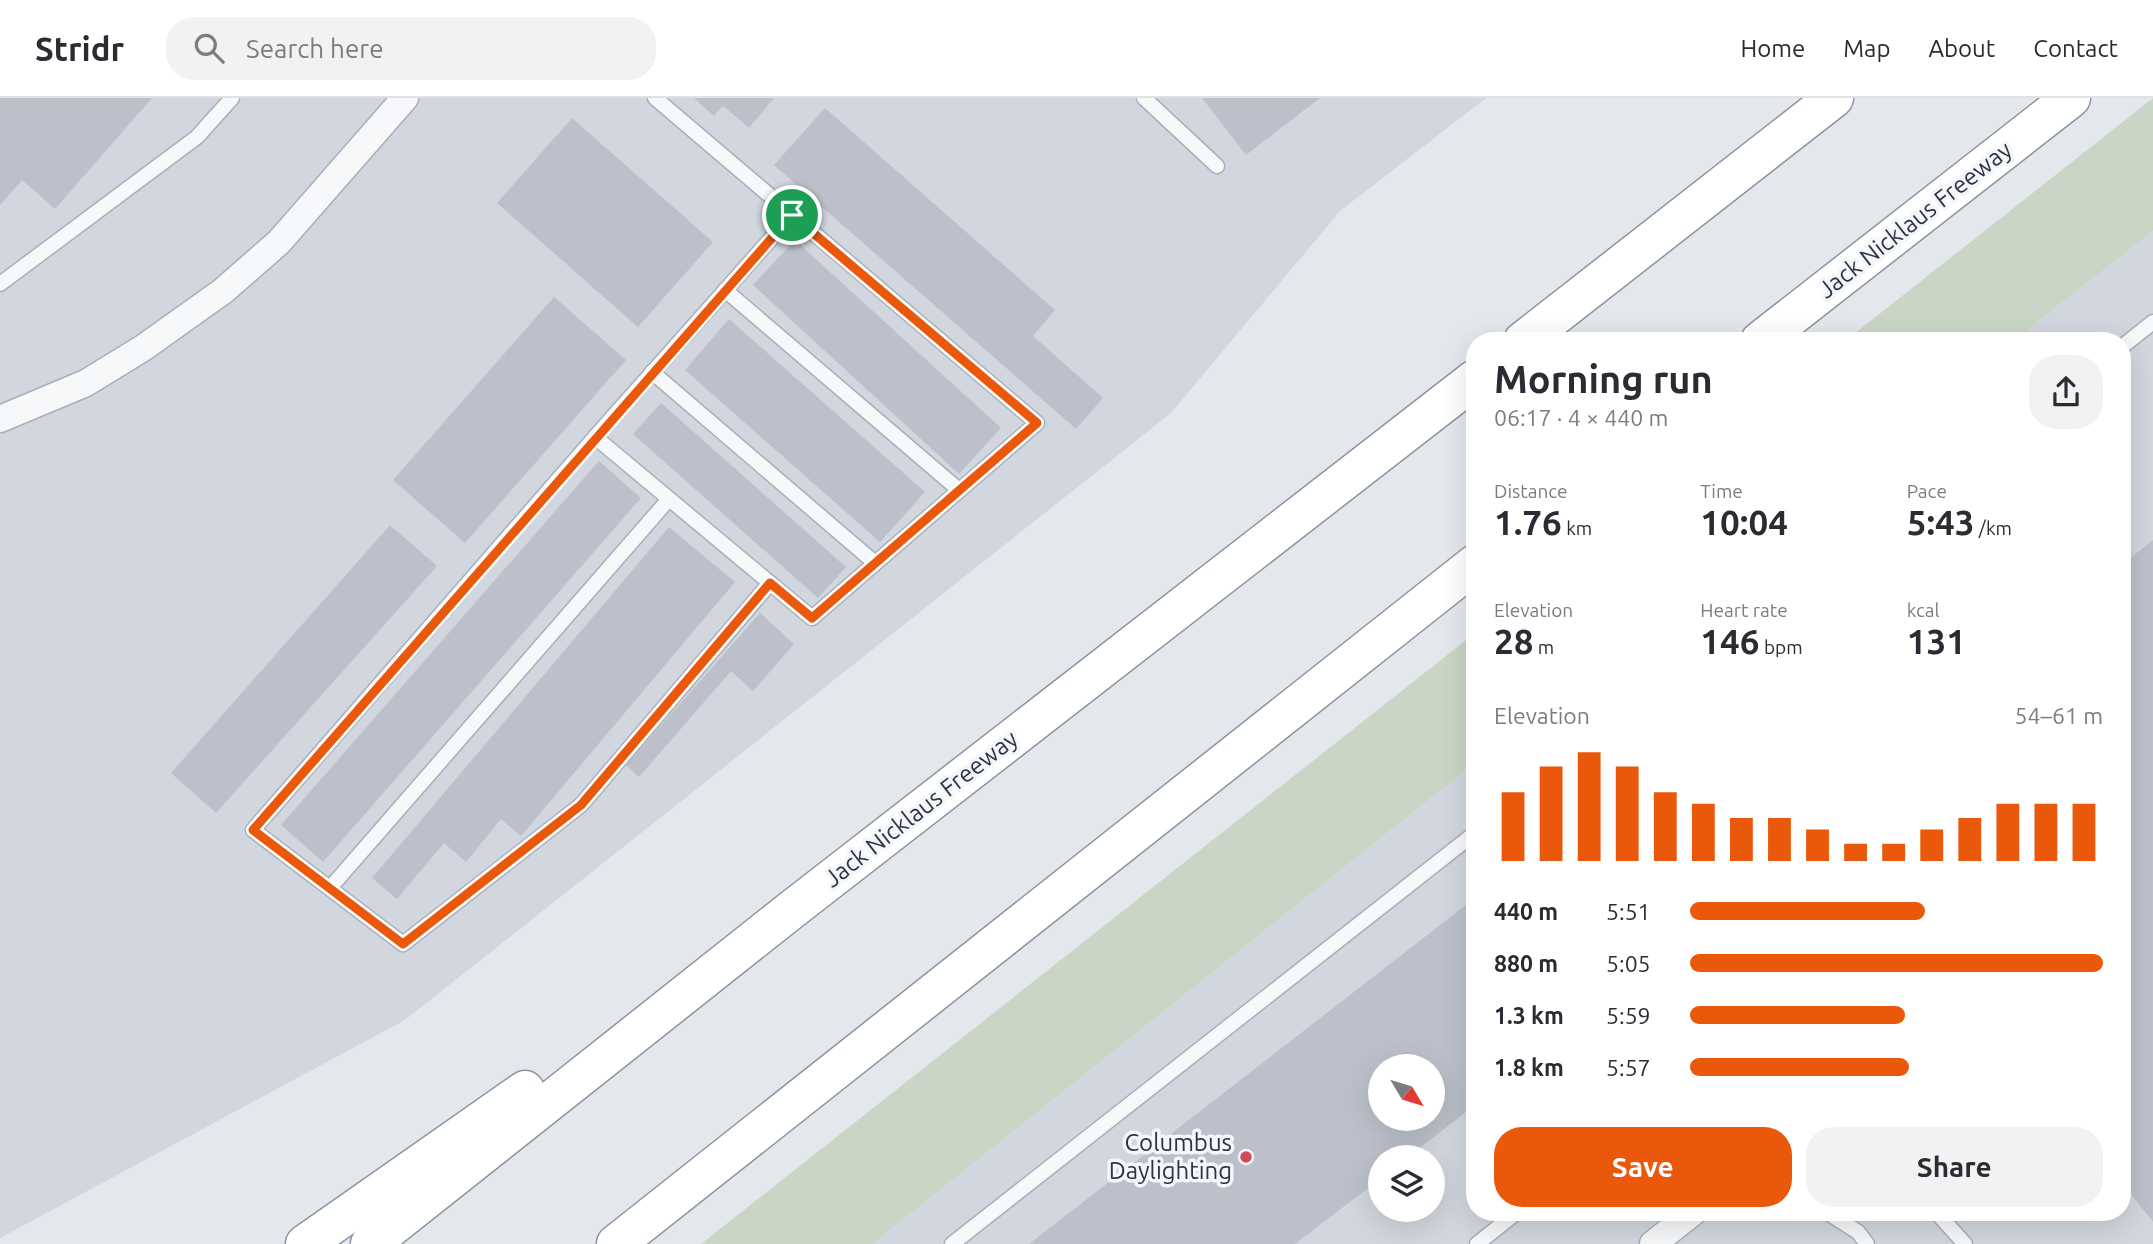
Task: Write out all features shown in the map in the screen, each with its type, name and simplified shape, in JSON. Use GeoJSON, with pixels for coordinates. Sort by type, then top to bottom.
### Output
{"type":"FeatureCollection","features":[{"type":"Feature","properties":{"kind":"highway"},"geometry":{"type":"LineString","coordinates":[[1535,332],[1834,98]]}},
{"type":"Feature","properties":{"kind":"highway","name":"Jack Nicklaus Freeway"},"geometry":{"type":"LineString","coordinates":[[1772,332],[2071,98]]}},
{"type":"Feature","properties":{"kind":"highway","name":"Jack Nicklaus Freeway"},"geometry":{"type":"LineString","coordinates":[[369,1244],[790,911],[1466,386]]}},
{"type":"Feature","properties":{"kind":"highway"},"geometry":{"type":"LineString","coordinates":[[616,1244],[1466,571]]}},
{"type":"Feature","properties":{"kind":"highway"},"geometry":{"type":"LineString","coordinates":[[306,1244],[554,1070],[790,911]]}},
{"type":"Feature","properties":{"kind":"street"},"geometry":{"type":"LineString","coordinates":[[0,419],[86,383],[143,348],[223,291],[279,242],[405,98]]}},
{"type":"Feature","properties":{"kind":"street"},"geometry":{"type":"LineString","coordinates":[[1653,1244],[1682,1221]]}},
{"type":"Feature","properties":{"kind":"lane"},"geometry":{"type":"LineString","coordinates":[[0,284],[197,137],[232,98]]}},
{"type":"Feature","properties":{"kind":"lane"},"geometry":{"type":"LineString","coordinates":[[595,437],[812,618],[1037,423],[655,98]]}},
{"type":"Feature","properties":{"kind":"lane"},"geometry":{"type":"LineString","coordinates":[[1144,98],[1217,166]]}},
{"type":"Feature","properties":{"kind":"lane"},"geometry":{"type":"LineString","coordinates":[[770,583],[581,805],[403,944],[253,830],[792,215]]}},
{"type":"Feature","properties":{"kind":"lane"},"geometry":{"type":"LineString","coordinates":[[725,290],[959,490]]}},
{"type":"Feature","properties":{"kind":"lane"},"geometry":{"type":"LineString","coordinates":[[2131,340],[2153,322]]}},
{"type":"Feature","properties":{"kind":"lane"},"geometry":{"type":"LineString","coordinates":[[652,372],[875,563]]}},
{"type":"Feature","properties":{"kind":"lane"},"geometry":{"type":"LineString","coordinates":[[330,888],[669,499]]}},
{"type":"Feature","properties":{"kind":"lane"},"geometry":{"type":"LineString","coordinates":[[952,1244],[1466,840]]}},
{"type":"Feature","properties":{"kind":"lane"},"geometry":{"type":"LineString","coordinates":[[1478,1244],[1506,1221]]}},
{"type":"Feature","properties":{"kind":"lane"},"geometry":{"type":"LineString","coordinates":[[1841,1221],[1858,1232],[1867,1244]]}},
{"type":"Feature","properties":{"kind":"lane"},"geometry":{"type":"LineString","coordinates":[[1944,1221],[1965,1244]]}},
{"type":"Feature","properties":{"kind":"shaded area"},"geometry":{"type":"Polygon","coordinates":[[[0,98],[1486,98],[1340,211],[1171,413],[405,1020],[0,1238],[0,98]]]}},
{"type":"Feature","properties":{"kind":"shaded area"},"geometry":{"type":"Polygon","coordinates":[[[2153,231],[2153,1244],[872,1244],[1466,770],[1466,1221],[2131,1221],[2131,332],[2024,332],[2153,231]]]}},
{"type":"Feature","properties":{"kind":"green space"},"geometry":{"type":"Polygon","coordinates":[[[2153,98],[2153,231],[2024,332],[1856,332],[2153,98]]]}},
{"type":"Feature","properties":{"kind":"green space"},"geometry":{"type":"Polygon","coordinates":[[[1466,640],[1466,770],[872,1244],[701,1244],[1466,640]]]}},
{"type":"Feature","properties":{"kind":"building"},"geometry":{"type":"Polygon","coordinates":[[[0,98],[152,98],[55,209],[22,180],[0,205],[0,98]]]}},
{"type":"Feature","properties":{"kind":"building"},"geometry":{"type":"Polygon","coordinates":[[[694,98],[774,98],[749,128],[723,106],[714,116],[694,98]]]}},
{"type":"Feature","properties":{"kind":"building"},"geometry":{"type":"Polygon","coordinates":[[[1202,98],[1320,98],[1246,155],[1202,98]]]}},
{"type":"Feature","properties":{"kind":"building"},"geometry":{"type":"Polygon","coordinates":[[[825,108],[1055,310],[1033,336],[1103,398],[1076,429],[774,165],[825,108]]]}},
{"type":"Feature","properties":{"kind":"building"},"geometry":{"type":"Polygon","coordinates":[[[572,118],[713,242],[638,327],[497,203],[572,118]]]}},
{"type":"Feature","properties":{"kind":"building"},"geometry":{"type":"Polygon","coordinates":[[[795,240],[1001,428],[959,474],[753,285],[795,240]]]}},
{"type":"Feature","properties":{"kind":"building"},"geometry":{"type":"Polygon","coordinates":[[[554,297],[626,360],[465,543],[393,480],[554,297]]]}},
{"type":"Feature","properties":{"kind":"building"},"geometry":{"type":"Polygon","coordinates":[[[729,319],[925,492],[880,542],[685,370],[729,319]]]}},
{"type":"Feature","properties":{"kind":"building"},"geometry":{"type":"Polygon","coordinates":[[[661,403],[846,567],[818,598],[633,434],[661,403]]]}},
{"type":"Feature","properties":{"kind":"building"},"geometry":{"type":"Polygon","coordinates":[[[599,461],[641,498],[323,862],[281,825],[599,461]]]}},
{"type":"Feature","properties":{"kind":"building"},"geometry":{"type":"Polygon","coordinates":[[[390,525],[437,566],[216,813],[171,773],[390,525]]]}},
{"type":"Feature","properties":{"kind":"building"},"geometry":{"type":"Polygon","coordinates":[[[669,527],[735,582],[521,836],[501,819],[466,862],[444,843],[397,899],[372,878],[669,527]]]}},
{"type":"Feature","properties":{"kind":"building"},"geometry":{"type":"Polygon","coordinates":[[[2153,540],[2153,1222],[2131,1194],[2131,558],[2153,540]]]}},
{"type":"Feature","properties":{"kind":"building"},"geometry":{"type":"Polygon","coordinates":[[[760,613],[794,644],[753,691],[731,671],[639,777],[626,765],[760,613]]]}},
{"type":"Feature","properties":{"kind":"building"},"geometry":{"type":"Polygon","coordinates":[[[1466,905],[1466,1112],[1446,1128],[1446,1054],[1368,1054],[1368,1131],[1442,1131],[1423,1145],[1368,1145],[1368,1188],[1295,1244],[1029,1244],[1466,905]]]}},
{"type":"Feature","properties":{"kind":"place","name":"Columbus Daylighting"},"geometry":{"type":"Point","coordinates":[1246,1157]}},
{"type":"Feature","properties":{"kind":"route"},"geometry":{"type":"LineString","coordinates":[[792,215],[1037,423],[812,618],[770,583],[581,805],[403,944],[253,830],[792,215]]}}]}
